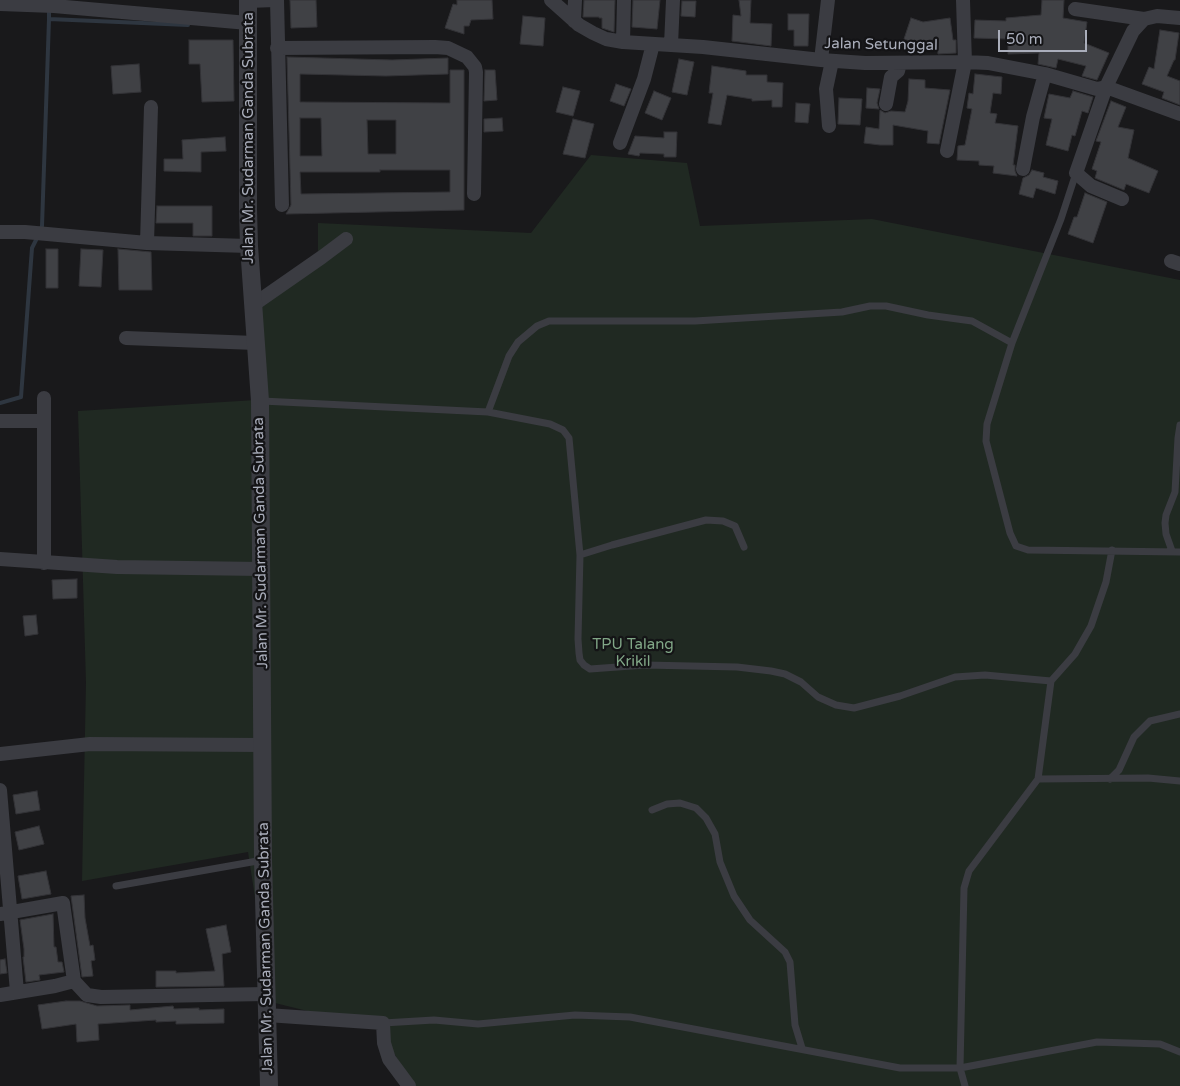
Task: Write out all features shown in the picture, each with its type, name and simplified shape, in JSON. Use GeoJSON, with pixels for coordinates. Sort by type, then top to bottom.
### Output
{"type":"FeatureCollection","features":[{"type":"Feature","properties":{"kind":"street"},"geometry":{"type":"LineString","coordinates":[[248,1],[276,0],[282,206]]}},
{"type":"Feature","properties":{"kind":"street","name":"Jalan Setunggal"},"geometry":{"type":"LineString","coordinates":[[551,0],[574,20],[600,37],[623,42],[703,47],[827,61],[965,62],[1002,65],[1045,74],[1091,88],[1106,87],[1180,114]]}},
{"type":"Feature","properties":{"kind":"street"},"geometry":{"type":"LineString","coordinates":[[574,20],[575,0]]}},
{"type":"Feature","properties":{"kind":"street"},"geometry":{"type":"LineString","coordinates":[[623,42],[624,0]]}},
{"type":"Feature","properties":{"kind":"street"},"geometry":{"type":"LineString","coordinates":[[670,44],[673,0]]}},
{"type":"Feature","properties":{"kind":"street"},"geometry":{"type":"LineString","coordinates":[[828,0],[826,89],[829,126]]}},
{"type":"Feature","properties":{"kind":"street"},"geometry":{"type":"LineString","coordinates":[[947,152],[965,62],[963,0]]}},
{"type":"Feature","properties":{"kind":"street","name":"Jalan Mr. Sudarman Ganda Subrata"},"geometry":{"type":"LineString","coordinates":[[248,1],[249,246],[260,400],[263,860],[269,1086]]}},
{"type":"Feature","properties":{"kind":"street"},"geometry":{"type":"LineString","coordinates":[[0,4],[54,6],[248,23]]}},
{"type":"Feature","properties":{"kind":"street"},"geometry":{"type":"LineString","coordinates":[[1075,9],[1144,19],[1157,16],[1180,18]]}},
{"type":"Feature","properties":{"kind":"street"},"geometry":{"type":"LineString","coordinates":[[1122,199],[1091,186],[1076,173],[1106,87],[1133,31],[1144,19]]}},
{"type":"Feature","properties":{"kind":"street"},"geometry":{"type":"LineString","coordinates":[[620,142],[642,84],[653,44]]}},
{"type":"Feature","properties":{"kind":"street"},"geometry":{"type":"LineString","coordinates":[[277,48],[442,47],[467,57],[475,67],[476,72],[474,194]]}},
{"type":"Feature","properties":{"kind":"street"},"geometry":{"type":"LineString","coordinates":[[886,104],[891,77],[898,71],[900,63]]}},
{"type":"Feature","properties":{"kind":"street"},"geometry":{"type":"LineString","coordinates":[[1023,169],[1045,74]]}},
{"type":"Feature","properties":{"kind":"street"},"geometry":{"type":"LineString","coordinates":[[148,243],[151,107]]}},
{"type":"Feature","properties":{"kind":"street"},"geometry":{"type":"LineString","coordinates":[[0,232],[25,232],[148,243],[249,246]]}},
{"type":"Feature","properties":{"kind":"street"},"geometry":{"type":"LineString","coordinates":[[253,305],[322,258],[346,239]]}},
{"type":"Feature","properties":{"kind":"street"},"geometry":{"type":"LineString","coordinates":[[126,338],[255,344]]}},
{"type":"Feature","properties":{"kind":"street"},"geometry":{"type":"LineString","coordinates":[[44,398],[44,563]]}},
{"type":"Feature","properties":{"kind":"street"},"geometry":{"type":"LineString","coordinates":[[0,421],[44,421]]}},
{"type":"Feature","properties":{"kind":"street"},"geometry":{"type":"LineString","coordinates":[[0,559],[117,567],[262,569]]}},
{"type":"Feature","properties":{"kind":"street"},"geometry":{"type":"LineString","coordinates":[[0,754],[90,744],[262,745]]}},
{"type":"Feature","properties":{"kind":"street"},"geometry":{"type":"LineString","coordinates":[[0,790],[5,914],[17,992]]}},
{"type":"Feature","properties":{"kind":"street"},"geometry":{"type":"LineString","coordinates":[[5,914],[63,903],[74,980],[87,995],[95,997],[266,994]]}},
{"type":"Feature","properties":{"kind":"street"},"geometry":{"type":"LineString","coordinates":[[0,995],[55,986],[74,980]]}},
{"type":"Feature","properties":{"kind":"street"},"geometry":{"type":"LineString","coordinates":[[267,1015],[383,1023],[384,1043],[389,1059],[409,1086]]}},
{"type":"Feature","properties":{"kind":"lane"},"geometry":{"type":"LineString","coordinates":[[1076,173],[1061,219],[1012,343],[987,424],[986,441],[1010,533],[1016,546],[1028,550],[1180,552]]}},
{"type":"Feature","properties":{"kind":"lane"},"geometry":{"type":"LineString","coordinates":[[488,412],[509,356],[518,342],[537,326],[548,321],[695,321],[842,312],[870,306],[886,306],[928,315],[972,320],[1012,343]]}},
{"type":"Feature","properties":{"kind":"lane"},"geometry":{"type":"LineString","coordinates":[[260,400],[488,412],[550,424],[563,430],[569,438],[580,555],[579,653],[580,660],[590,668],[645,665],[737,667],[771,671],[785,674],[801,682],[818,697],[836,705],[854,708],[900,696],[955,677],[985,676],[1051,681]]}},
{"type":"Feature","properties":{"kind":"lane"},"geometry":{"type":"LineString","coordinates":[[1172,551],[1166,534],[1165,523],[1166,515],[1175,492],[1180,425]]}},
{"type":"Feature","properties":{"kind":"lane"},"geometry":{"type":"LineString","coordinates":[[580,555],[706,520],[722,521],[735,526],[744,547]]}},
{"type":"Feature","properties":{"kind":"lane"},"geometry":{"type":"LineString","coordinates":[[965,1086],[960,1068],[964,888],[968,871],[1038,779],[1051,681],[1074,654],[1091,626],[1106,582],[1112,550]]}},
{"type":"Feature","properties":{"kind":"lane"},"geometry":{"type":"LineString","coordinates":[[1110,779],[1119,770],[1134,737],[1150,721],[1180,714]]}},
{"type":"Feature","properties":{"kind":"lane"},"geometry":{"type":"LineString","coordinates":[[1038,779],[1148,778],[1180,781]]}},
{"type":"Feature","properties":{"kind":"lane"},"geometry":{"type":"LineString","coordinates":[[652,810],[667,804],[680,803],[696,808],[706,818],[716,834],[720,862],[734,896],[750,920],[785,952],[790,962],[795,1025],[802,1048]]}},
{"type":"Feature","properties":{"kind":"lane"},"geometry":{"type":"LineString","coordinates":[[116,886],[263,860]]}},
{"type":"Feature","properties":{"kind":"lane"},"geometry":{"type":"LineString","coordinates":[[383,1023],[434,1020],[478,1024],[544,1016],[603,1015],[630,1017],[900,1068],[960,1068],[1097,1042],[1160,1044],[1180,1052]]}},
{"type":"Feature","properties":{"kind":"green space","name":"TPU Talang Krikil"},"geometry":{"type":"Polygon","coordinates":[[[591,155],[687,163],[700,226],[872,219],[1180,280],[1180,1086],[413,1086],[380,1029],[271,1002],[248,852],[82,881],[86,683],[78,411],[256,400],[260,307],[318,261],[318,223],[531,233],[591,155]]]}},
{"type":"Feature","properties":{"kind":"building"},"geometry":{"type":"Polygon","coordinates":[[[290,0],[316,0],[317,27],[291,28],[290,0]]]}},
{"type":"Feature","properties":{"kind":"building"},"geometry":{"type":"Polygon","coordinates":[[[457,0],[492,0],[493,19],[471,20],[469,26],[464,26],[464,34],[445,28],[453,4],[457,5],[457,0]]]}},
{"type":"Feature","properties":{"kind":"building"},"geometry":{"type":"Polygon","coordinates":[[[584,0],[615,0],[614,32],[602,28],[602,18],[583,17],[584,0]]]}},
{"type":"Feature","properties":{"kind":"building"},"geometry":{"type":"Polygon","coordinates":[[[633,0],[660,0],[657,29],[632,27],[633,0]]]}},
{"type":"Feature","properties":{"kind":"building"},"geometry":{"type":"Polygon","coordinates":[[[739,0],[751,0],[750,23],[772,24],[771,46],[732,41],[733,15],[741,16],[739,0]]]}},
{"type":"Feature","properties":{"kind":"building"},"geometry":{"type":"Polygon","coordinates":[[[1042,0],[1064,0],[1063,18],[1087,22],[1084,43],[1109,53],[1097,80],[1082,76],[1086,66],[1058,59],[1056,68],[1038,64],[1039,53],[1008,54],[1008,39],[974,38],[975,20],[1006,21],[1006,18],[1041,15],[1042,0]]]}},
{"type":"Feature","properties":{"kind":"building"},"geometry":{"type":"Polygon","coordinates":[[[682,1],[696,1],[695,17],[681,16],[682,1]]]}},
{"type":"Feature","properties":{"kind":"building"},"geometry":{"type":"Polygon","coordinates":[[[788,14],[809,14],[808,46],[794,46],[794,30],[788,30],[788,14]]]}},
{"type":"Feature","properties":{"kind":"building"},"geometry":{"type":"Polygon","coordinates":[[[523,16],[545,18],[543,46],[520,44],[523,16]]]}},
{"type":"Feature","properties":{"kind":"building"},"geometry":{"type":"Polygon","coordinates":[[[911,18],[923,22],[950,18],[953,40],[956,40],[956,53],[938,54],[937,39],[922,42],[921,45],[904,39],[911,18]]]}},
{"type":"Feature","properties":{"kind":"building"},"geometry":{"type":"Polygon","coordinates":[[[1160,30],[1179,33],[1175,60],[1167,76],[1180,81],[1180,105],[1162,98],[1164,92],[1142,84],[1149,67],[1154,69],[1160,30]]]}},
{"type":"Feature","properties":{"kind":"building"},"geometry":{"type":"Polygon","coordinates":[[[189,40],[233,40],[234,101],[202,102],[200,64],[189,64],[189,40]]]}},
{"type":"Feature","properties":{"kind":"building"},"geometry":{"type":"Polygon","coordinates":[[[287,57],[392,60],[448,58],[448,74],[386,76],[300,74],[300,102],[450,103],[450,70],[464,70],[464,210],[286,214],[291,205],[287,57]],[[300,118],[300,156],[322,156],[321,118],[300,118]],[[367,120],[368,154],[396,154],[396,120],[367,120]],[[380,170],[380,172],[300,172],[301,194],[450,192],[450,170],[380,170]]]}},
{"type":"Feature","properties":{"kind":"building"},"geometry":{"type":"Polygon","coordinates":[[[679,59],[694,62],[687,95],[672,92],[679,59]]]}},
{"type":"Feature","properties":{"kind":"building"},"geometry":{"type":"Polygon","coordinates":[[[139,64],[141,92],[113,94],[111,66],[139,64]]]}},
{"type":"Feature","properties":{"kind":"building"},"geometry":{"type":"Polygon","coordinates":[[[712,66],[746,71],[746,75],[767,75],[767,82],[783,83],[782,107],[772,107],[772,100],[752,101],[752,99],[727,95],[721,125],[708,123],[713,93],[709,93],[712,66]]]}},
{"type":"Feature","properties":{"kind":"building"},"geometry":{"type":"Polygon","coordinates":[[[485,70],[495,70],[497,100],[484,101],[485,70]]]}},
{"type":"Feature","properties":{"kind":"building"},"geometry":{"type":"Polygon","coordinates":[[[975,74],[1002,77],[1001,94],[993,93],[990,113],[997,114],[995,123],[1018,126],[1013,165],[1015,165],[1017,176],[993,173],[994,166],[979,165],[979,161],[957,160],[958,146],[965,145],[972,109],[967,108],[969,93],[973,94],[975,74]]]}},
{"type":"Feature","properties":{"kind":"building"},"geometry":{"type":"Polygon","coordinates":[[[909,79],[925,80],[925,88],[950,90],[939,144],[927,143],[928,131],[893,125],[893,145],[864,143],[866,127],[879,129],[880,110],[885,113],[891,111],[905,112],[908,101],[909,79]]]}},
{"type":"Feature","properties":{"kind":"building"},"geometry":{"type":"Polygon","coordinates":[[[616,84],[631,89],[624,106],[610,101],[616,84]]]}},
{"type":"Feature","properties":{"kind":"building"},"geometry":{"type":"Polygon","coordinates":[[[563,87],[580,91],[573,116],[556,112],[563,87]]]}},
{"type":"Feature","properties":{"kind":"building"},"geometry":{"type":"Polygon","coordinates":[[[867,88],[880,89],[877,103],[879,109],[866,108],[867,88]]]}},
{"type":"Feature","properties":{"kind":"building"},"geometry":{"type":"Polygon","coordinates":[[[654,91],[671,98],[662,120],[645,113],[654,91]]]}},
{"type":"Feature","properties":{"kind":"building"},"geometry":{"type":"Polygon","coordinates":[[[1073,91],[1093,97],[1088,113],[1082,111],[1075,136],[1072,135],[1068,151],[1046,145],[1052,119],[1044,118],[1049,94],[1070,98],[1073,91]]]}},
{"type":"Feature","properties":{"kind":"building"},"geometry":{"type":"Polygon","coordinates":[[[839,98],[862,99],[860,125],[838,124],[839,98]]]}},
{"type":"Feature","properties":{"kind":"building"},"geometry":{"type":"Polygon","coordinates":[[[1111,101],[1126,107],[1118,127],[1134,130],[1128,158],[1158,171],[1149,193],[1126,184],[1124,190],[1095,178],[1097,171],[1092,169],[1101,142],[1096,141],[1111,101]]]}},
{"type":"Feature","properties":{"kind":"building"},"geometry":{"type":"Polygon","coordinates":[[[796,103],[810,104],[808,123],[795,122],[796,103]]]}},
{"type":"Feature","properties":{"kind":"building"},"geometry":{"type":"Polygon","coordinates":[[[502,118],[503,131],[484,132],[484,119],[502,118]]]}},
{"type":"Feature","properties":{"kind":"building"},"geometry":{"type":"Polygon","coordinates":[[[573,119],[594,124],[585,158],[563,154],[573,119]]]}},
{"type":"Feature","properties":{"kind":"building"},"geometry":{"type":"Polygon","coordinates":[[[664,132],[677,132],[676,157],[664,157],[664,154],[640,153],[639,156],[628,154],[635,136],[664,138],[664,132]]]}},
{"type":"Feature","properties":{"kind":"building"},"geometry":{"type":"Polygon","coordinates":[[[225,137],[226,151],[201,152],[201,172],[164,171],[164,159],[183,159],[182,140],[225,137]]]}},
{"type":"Feature","properties":{"kind":"building"},"geometry":{"type":"Polygon","coordinates":[[[1032,170],[1044,173],[1043,177],[1058,181],[1055,194],[1036,188],[1033,198],[1019,194],[1023,178],[1029,175],[1032,170]]]}},
{"type":"Feature","properties":{"kind":"building"},"geometry":{"type":"Polygon","coordinates":[[[1085,193],[1107,202],[1093,243],[1068,234],[1074,217],[1077,217],[1085,193]]]}},
{"type":"Feature","properties":{"kind":"building"},"geometry":{"type":"Polygon","coordinates":[[[157,206],[212,206],[212,236],[193,236],[193,223],[156,223],[157,206]]]}},
{"type":"Feature","properties":{"kind":"building"},"geometry":{"type":"Polygon","coordinates":[[[46,249],[58,249],[58,288],[46,288],[46,249]]]}},
{"type":"Feature","properties":{"kind":"building"},"geometry":{"type":"Polygon","coordinates":[[[81,249],[103,250],[101,287],[79,286],[81,249]]]}},
{"type":"Feature","properties":{"kind":"building"},"geometry":{"type":"Polygon","coordinates":[[[118,249],[151,252],[152,290],[119,290],[118,249]]]}},
{"type":"Feature","properties":{"kind":"building"},"geometry":{"type":"Polygon","coordinates":[[[77,579],[77,598],[53,599],[52,580],[77,579]]]}},
{"type":"Feature","properties":{"kind":"building"},"geometry":{"type":"Polygon","coordinates":[[[36,615],[38,634],[25,636],[23,616],[36,615]]]}},
{"type":"Feature","properties":{"kind":"building"},"geometry":{"type":"Polygon","coordinates":[[[37,791],[40,810],[16,814],[13,795],[37,791]]]}},
{"type":"Feature","properties":{"kind":"building"},"geometry":{"type":"Polygon","coordinates":[[[39,826],[44,844],[19,850],[15,832],[39,826]]]}},
{"type":"Feature","properties":{"kind":"building"},"geometry":{"type":"Polygon","coordinates":[[[46,871],[51,894],[22,899],[18,876],[46,871]]]}},
{"type":"Feature","properties":{"kind":"building"},"geometry":{"type":"Polygon","coordinates":[[[84,895],[85,918],[90,946],[93,945],[95,960],[91,961],[93,976],[82,977],[71,896],[84,895]]]}},
{"type":"Feature","properties":{"kind":"building"},"geometry":{"type":"Polygon","coordinates":[[[53,914],[54,947],[56,947],[58,962],[62,962],[64,972],[39,975],[40,980],[26,982],[20,920],[53,914]]]}},
{"type":"Feature","properties":{"kind":"building"},"geometry":{"type":"Polygon","coordinates":[[[226,925],[231,952],[222,954],[224,986],[156,987],[156,971],[176,971],[176,973],[215,971],[206,929],[226,925]]]}},
{"type":"Feature","properties":{"kind":"building"},"geometry":{"type":"Polygon","coordinates":[[[5,959],[7,973],[0,974],[0,960],[5,959]]]}},
{"type":"Feature","properties":{"kind":"building"},"geometry":{"type":"Polygon","coordinates":[[[80,1001],[97,1006],[130,1005],[130,1010],[173,1006],[174,1009],[224,1009],[224,1023],[176,1024],[176,1021],[156,1022],[156,1020],[98,1024],[99,1040],[77,1042],[76,1024],[42,1029],[38,1005],[80,1001]]]}},
{"type":"Feature","properties":{"kind":"waterway"},"geometry":{"type":"LineString","coordinates":[[49,10],[49,19],[188,25]]}},
{"type":"Feature","properties":{"kind":"waterway"},"geometry":{"type":"LineString","coordinates":[[41,229],[49,19]]}},
{"type":"Feature","properties":{"kind":"waterway"},"geometry":{"type":"LineString","coordinates":[[0,403],[21,397],[32,248],[38,236]]}}]}
